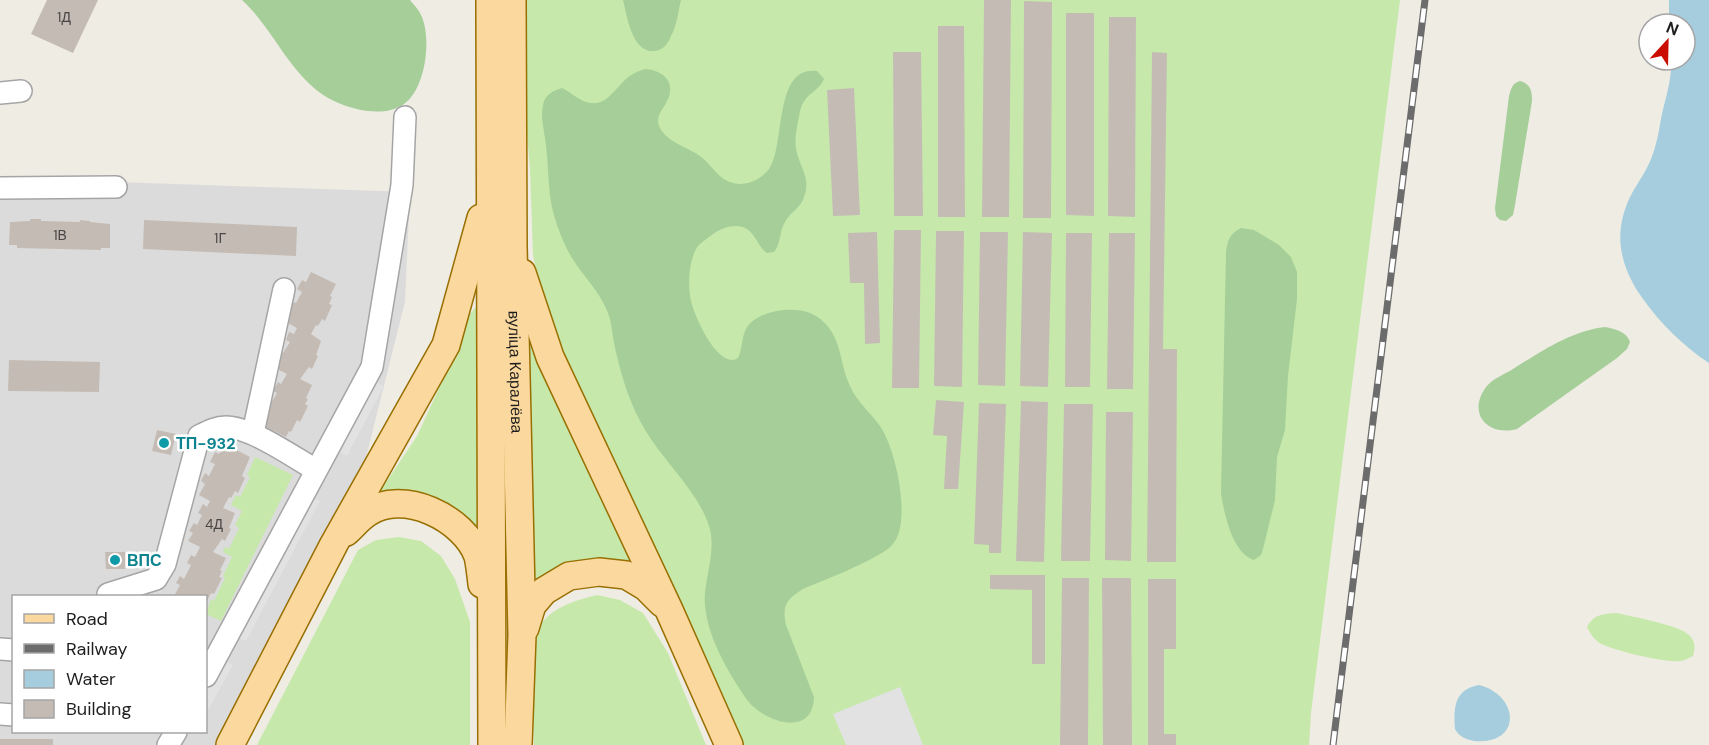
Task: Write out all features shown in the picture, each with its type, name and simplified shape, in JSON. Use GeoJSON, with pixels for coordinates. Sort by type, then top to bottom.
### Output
{"type":"FeatureCollection","features":[{"type":"Feature","properties":{"kind":"main road","name":"вуліца Каралёва"},"geometry":{"type":"LineString","coordinates":[[490,0],[492,745]]}},
{"type":"Feature","properties":{"kind":"main road","name":"вуліца Каралёва"},"geometry":{"type":"LineString","coordinates":[[512,0],[513,246],[522,635],[518,745]]}},
{"type":"Feature","properties":{"kind":"main road"},"geometry":{"type":"LineString","coordinates":[[233,742],[334,543],[446,345],[490,185]]}},
{"type":"Feature","properties":{"kind":"main road"},"geometry":{"type":"LineString","coordinates":[[513,246],[550,357],[669,610],[729,745]]}},
{"type":"Feature","properties":{"kind":"main road"},"geometry":{"type":"LineString","coordinates":[[334,543],[368,512],[388,505],[408,504],[432,510],[464,535],[477,556],[492,638]]}},
{"type":"Feature","properties":{"kind":"main road"},"geometry":{"type":"LineString","coordinates":[[522,635],[532,605],[544,591],[569,576],[599,572],[626,575],[646,587],[669,610]]}},
{"type":"Feature","properties":{"kind":"lane"},"geometry":{"type":"LineString","coordinates":[[207,674],[372,367],[402,185],[405,117]]}},
{"type":"Feature","properties":{"kind":"lane"},"geometry":{"type":"LineString","coordinates":[[0,188],[116,187]]}},
{"type":"Feature","properties":{"kind":"lane"},"geometry":{"type":"LineString","coordinates":[[253,433],[284,289]]}},
{"type":"Feature","properties":{"kind":"lane"},"geometry":{"type":"LineString","coordinates":[[108,594],[156,579],[165,564],[199,436],[211,430],[226,427],[253,433],[316,470]]}},
{"type":"Feature","properties":{"kind":"shaded area"},"geometry":{"type":"Polygon","coordinates":[[[0,178],[410,192],[405,302],[357,493],[221,745],[0,745],[0,178]]]}},
{"type":"Feature","properties":{"kind":"shaded area"},"geometry":{"type":"Polygon","coordinates":[[[374,381],[384,386],[347,456],[337,450],[374,381]]]}},
{"type":"Feature","properties":{"kind":"shaded area"},"geometry":{"type":"Polygon","coordinates":[[[311,497],[320,501],[246,641],[237,637],[311,497]]]}},
{"type":"Feature","properties":{"kind":"shaded area"},"geometry":{"type":"Polygon","coordinates":[[[223,660],[233,665],[207,712],[207,690],[223,660]]]}},
{"type":"Feature","properties":{"kind":"shaded area"},"geometry":{"type":"Polygon","coordinates":[[[900,687],[923,745],[846,745],[833,714],[900,687]]]}},
{"type":"Feature","properties":{"kind":"green space"},"geometry":{"type":"Polygon","coordinates":[[[242,0],[410,0],[421,15],[426,36],[425,62],[417,87],[404,104],[387,111],[359,110],[334,101],[319,92],[295,68],[254,12],[242,0]]]}},
{"type":"Feature","properties":{"kind":"green space"},"geometry":{"type":"Polygon","coordinates":[[[526,0],[1400,0],[1311,713],[1309,745],[738,745],[559,348],[540,288],[533,255],[526,124],[526,0]]]}},
{"type":"Feature","properties":{"kind":"green space"},"geometry":{"type":"Polygon","coordinates":[[[623,0],[681,0],[675,28],[665,46],[655,51],[641,47],[632,33],[623,0]]]}},
{"type":"Feature","properties":{"kind":"green space"},"geometry":{"type":"Polygon","coordinates":[[[645,69],[656,71],[666,77],[670,86],[668,99],[658,120],[663,133],[701,156],[720,176],[739,184],[759,178],[769,169],[774,158],[787,93],[793,80],[803,73],[817,71],[824,79],[805,100],[800,111],[796,143],[806,179],[806,191],[803,201],[785,222],[774,252],[767,253],[761,248],[753,234],[747,229],[739,226],[727,227],[716,232],[698,246],[689,277],[692,303],[700,325],[714,348],[730,360],[738,358],[747,327],[752,321],[767,313],[785,310],[803,311],[823,322],[836,340],[845,374],[853,392],[886,437],[896,468],[900,485],[901,520],[899,534],[893,544],[887,550],[865,562],[803,589],[789,600],[785,608],[786,625],[814,697],[811,710],[805,719],[796,722],[773,719],[752,706],[730,674],[717,648],[707,620],[705,606],[712,542],[709,526],[697,500],[652,440],[629,398],[610,319],[596,291],[568,251],[553,210],[542,120],[545,99],[552,92],[562,88],[583,101],[598,103],[606,99],[629,77],[645,69]]]}},
{"type":"Feature","properties":{"kind":"green space"},"geometry":{"type":"Polygon","coordinates":[[[1520,81],[1530,88],[1532,101],[1513,215],[1506,221],[1496,216],[1495,208],[1509,96],[1511,89],[1520,81]]]}},
{"type":"Feature","properties":{"kind":"green space"},"geometry":{"type":"Polygon","coordinates":[[[1241,228],[1254,230],[1279,245],[1291,257],[1297,272],[1297,299],[1288,376],[1285,430],[1277,457],[1275,500],[1261,555],[1254,560],[1240,549],[1230,531],[1221,493],[1226,251],[1230,237],[1241,228]]]}},
{"type":"Feature","properties":{"kind":"green space"},"geometry":{"type":"Polygon","coordinates":[[[479,304],[482,538],[373,502],[417,436],[454,356],[467,317],[479,304]]]}},
{"type":"Feature","properties":{"kind":"green space"},"geometry":{"type":"Polygon","coordinates":[[[524,317],[639,574],[540,584],[528,573],[524,317]]]}},
{"type":"Feature","properties":{"kind":"green space"},"geometry":{"type":"Polygon","coordinates":[[[1605,327],[1623,333],[1630,342],[1627,349],[1617,358],[1517,429],[1506,431],[1497,429],[1483,421],[1479,406],[1481,397],[1486,387],[1492,382],[1569,337],[1605,327]]]}},
{"type":"Feature","properties":{"kind":"green space"},"geometry":{"type":"Polygon","coordinates":[[[255,457],[293,475],[221,621],[207,614],[207,611],[211,599],[214,601],[225,578],[223,576],[232,557],[223,552],[225,547],[229,549],[239,528],[235,525],[242,511],[231,505],[236,495],[240,497],[250,477],[247,475],[255,457]]]}},
{"type":"Feature","properties":{"kind":"green space"},"geometry":{"type":"Polygon","coordinates":[[[399,537],[421,541],[441,556],[455,579],[470,622],[470,745],[257,745],[358,550],[376,540],[399,537]]]}},
{"type":"Feature","properties":{"kind":"green space"},"geometry":{"type":"Polygon","coordinates":[[[597,595],[620,600],[643,613],[668,653],[706,745],[534,745],[532,668],[538,629],[556,610],[572,602],[597,595]]]}},
{"type":"Feature","properties":{"kind":"green space"},"geometry":{"type":"Polygon","coordinates":[[[1617,613],[1684,631],[1694,643],[1693,656],[1682,661],[1663,660],[1625,652],[1598,642],[1587,627],[1593,619],[1599,616],[1617,613]]]}},
{"type":"Feature","properties":{"kind":"water"},"geometry":{"type":"Polygon","coordinates":[[[1669,0],[1709,0],[1709,363],[1673,334],[1643,299],[1625,265],[1620,241],[1627,204],[1655,148],[1671,72],[1697,72],[1697,12],[1669,12],[1669,0]]]}},
{"type":"Feature","properties":{"kind":"water"},"geometry":{"type":"Polygon","coordinates":[[[1479,685],[1492,690],[1502,699],[1508,708],[1510,718],[1508,728],[1501,735],[1490,740],[1474,741],[1461,736],[1455,729],[1455,706],[1465,690],[1479,685]]]}},
{"type":"Feature","properties":{"kind":"building"},"geometry":{"type":"Polygon","coordinates":[[[47,0],[98,0],[73,53],[31,34],[47,0]]]}},
{"type":"Feature","properties":{"kind":"building"},"geometry":{"type":"Polygon","coordinates":[[[984,0],[1011,0],[1009,217],[982,217],[984,0]]]}},
{"type":"Feature","properties":{"kind":"building"},"geometry":{"type":"Polygon","coordinates":[[[1024,1],[1052,2],[1051,218],[1023,218],[1024,1]]]}},
{"type":"Feature","properties":{"kind":"building"},"geometry":{"type":"Polygon","coordinates":[[[1066,13],[1094,13],[1094,216],[1066,215],[1066,13]]]}},
{"type":"Feature","properties":{"kind":"building"},"geometry":{"type":"Polygon","coordinates":[[[1109,17],[1136,17],[1135,217],[1108,216],[1109,17]]]}},
{"type":"Feature","properties":{"kind":"building"},"geometry":{"type":"Polygon","coordinates":[[[938,26],[964,26],[965,217],[938,217],[938,26]]]}},
{"type":"Feature","properties":{"kind":"building"},"geometry":{"type":"Polygon","coordinates":[[[893,52],[921,52],[923,216],[894,216],[893,52]]]}},
{"type":"Feature","properties":{"kind":"building"},"geometry":{"type":"Polygon","coordinates":[[[1152,52],[1167,53],[1163,349],[1177,349],[1176,562],[1147,562],[1152,52]]]}},
{"type":"Feature","properties":{"kind":"building"},"geometry":{"type":"Polygon","coordinates":[[[854,88],[860,215],[833,216],[827,90],[854,88]]]}},
{"type":"Feature","properties":{"kind":"building"},"geometry":{"type":"Polygon","coordinates":[[[30,219],[80,222],[80,220],[110,224],[110,248],[101,248],[101,250],[17,248],[17,245],[9,245],[10,222],[30,221],[30,219]]]}},
{"type":"Feature","properties":{"kind":"building"},"geometry":{"type":"Polygon","coordinates":[[[144,220],[297,227],[296,256],[143,249],[144,220]]]}},
{"type":"Feature","properties":{"kind":"building"},"geometry":{"type":"Polygon","coordinates":[[[894,230],[921,230],[919,388],[892,388],[894,230]]]}},
{"type":"Feature","properties":{"kind":"building"},"geometry":{"type":"Polygon","coordinates":[[[936,231],[964,231],[962,387],[934,386],[936,231]]]}},
{"type":"Feature","properties":{"kind":"building"},"geometry":{"type":"Polygon","coordinates":[[[877,232],[880,343],[865,344],[864,283],[850,283],[848,233],[877,232]]]}},
{"type":"Feature","properties":{"kind":"building"},"geometry":{"type":"Polygon","coordinates":[[[980,232],[1008,232],[1005,386],[978,385],[980,232]]]}},
{"type":"Feature","properties":{"kind":"building"},"geometry":{"type":"Polygon","coordinates":[[[1023,232],[1052,233],[1048,387],[1020,386],[1023,232]]]}},
{"type":"Feature","properties":{"kind":"building"},"geometry":{"type":"Polygon","coordinates":[[[1066,233],[1092,233],[1090,387],[1065,387],[1066,233]]]}},
{"type":"Feature","properties":{"kind":"building"},"geometry":{"type":"Polygon","coordinates":[[[1109,233],[1135,233],[1133,389],[1107,389],[1109,233]]]}},
{"type":"Feature","properties":{"kind":"building"},"geometry":{"type":"Polygon","coordinates":[[[311,272],[336,284],[330,296],[332,297],[329,304],[332,305],[325,321],[322,319],[311,334],[321,341],[316,355],[318,356],[312,369],[309,367],[300,379],[312,385],[306,398],[308,399],[305,404],[308,406],[300,422],[297,420],[286,437],[260,424],[266,403],[270,405],[277,393],[273,391],[278,382],[281,384],[287,374],[275,368],[280,360],[277,358],[280,351],[283,353],[290,342],[286,340],[289,332],[294,334],[297,328],[286,322],[291,311],[287,309],[291,301],[296,303],[302,292],[297,289],[302,280],[306,282],[311,272]]]}},
{"type":"Feature","properties":{"kind":"building"},"geometry":{"type":"Polygon","coordinates":[[[9,360],[100,362],[99,392],[8,391],[9,360]]]}},
{"type":"Feature","properties":{"kind":"building"},"geometry":{"type":"Polygon","coordinates":[[[936,400],[964,402],[958,489],[944,489],[947,436],[933,435],[936,400]]]}},
{"type":"Feature","properties":{"kind":"building"},"geometry":{"type":"Polygon","coordinates":[[[1021,401],[1048,402],[1044,562],[1016,561],[1021,401]]]}},
{"type":"Feature","properties":{"kind":"building"},"geometry":{"type":"Polygon","coordinates":[[[979,403],[1006,404],[1001,553],[989,553],[989,545],[974,544],[979,403]]]}},
{"type":"Feature","properties":{"kind":"building"},"geometry":{"type":"Polygon","coordinates":[[[1064,404],[1093,404],[1090,561],[1061,561],[1064,404]]]}},
{"type":"Feature","properties":{"kind":"building"},"geometry":{"type":"Polygon","coordinates":[[[1106,412],[1133,412],[1131,561],[1105,560],[1106,412]]]}},
{"type":"Feature","properties":{"kind":"building","name":"ТП-932"},"geometry":{"type":"Polygon","coordinates":[[[157,430],[176,434],[171,455],[152,451],[157,430]]]}},
{"type":"Feature","properties":{"kind":"building"},"geometry":{"type":"Polygon","coordinates":[[[225,444],[250,457],[242,476],[245,478],[238,493],[235,491],[231,498],[229,497],[223,508],[235,513],[225,541],[222,539],[213,552],[226,558],[220,570],[222,571],[219,577],[222,578],[214,594],[211,593],[207,601],[207,595],[175,595],[180,585],[176,583],[180,576],[184,579],[191,565],[187,563],[191,555],[195,557],[200,547],[188,541],[193,533],[189,531],[194,523],[197,525],[202,515],[198,513],[203,504],[207,507],[210,501],[199,495],[205,484],[201,481],[205,473],[209,476],[215,464],[210,462],[215,452],[219,454],[225,444]]]}},
{"type":"Feature","properties":{"kind":"building","name":"ВПС"},"geometry":{"type":"Polygon","coordinates":[[[105,552],[125,552],[125,569],[106,569],[105,552]]]}},
{"type":"Feature","properties":{"kind":"building"},"geometry":{"type":"Polygon","coordinates":[[[990,575],[1045,575],[1045,664],[1032,664],[1032,590],[990,589],[990,575]]]}},
{"type":"Feature","properties":{"kind":"building"},"geometry":{"type":"Polygon","coordinates":[[[1062,578],[1089,578],[1088,745],[1060,745],[1062,578]]]}},
{"type":"Feature","properties":{"kind":"building"},"geometry":{"type":"Polygon","coordinates":[[[1102,578],[1131,578],[1132,745],[1103,745],[1102,578]]]}},
{"type":"Feature","properties":{"kind":"building"},"geometry":{"type":"Polygon","coordinates":[[[1148,579],[1176,579],[1176,649],[1164,649],[1164,734],[1176,734],[1176,745],[1148,745],[1148,579]]]}},
{"type":"Feature","properties":{"kind":"building"},"geometry":{"type":"Polygon","coordinates":[[[0,739],[53,739],[53,745],[0,745],[0,739]]]}},
{"type":"Feature","properties":{"kind":"railway"},"geometry":{"type":"LineString","coordinates":[[1333,745],[1425,0]]}},
{"type":"Feature","properties":{"kind":"place","name":"ТП-932"},"geometry":{"type":"Point","coordinates":[164,443]}},
{"type":"Feature","properties":{"kind":"place","name":"ВПС"},"geometry":{"type":"Point","coordinates":[115,560]}}]}
